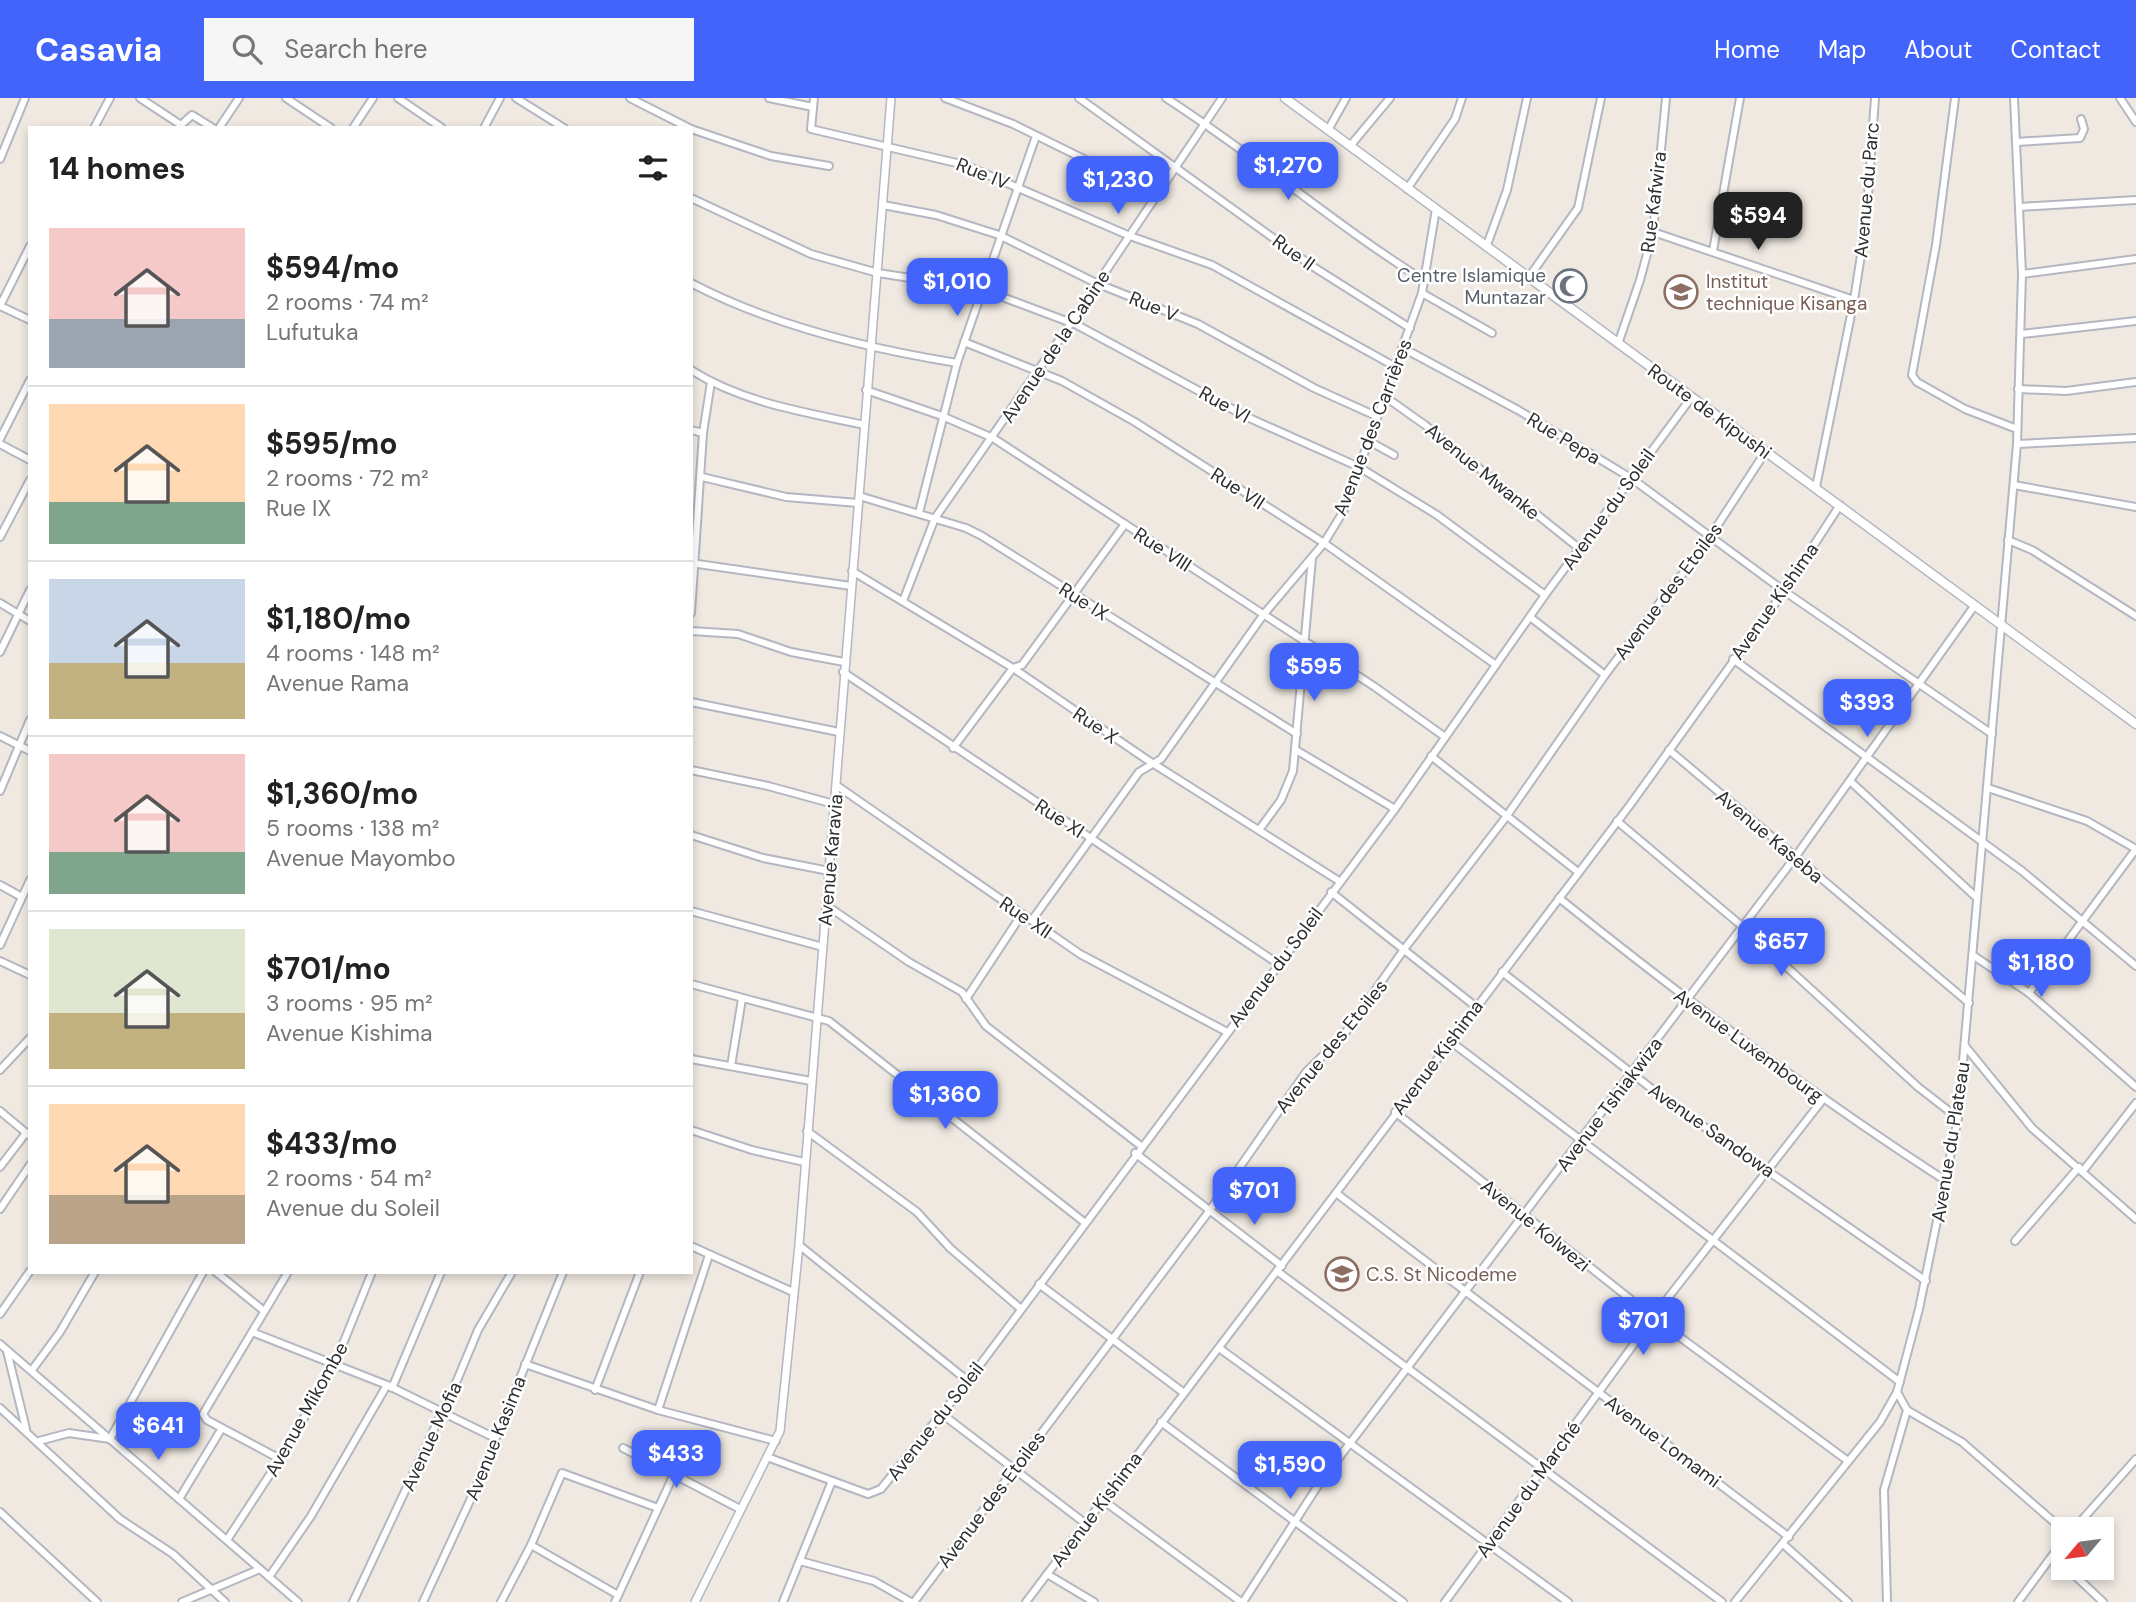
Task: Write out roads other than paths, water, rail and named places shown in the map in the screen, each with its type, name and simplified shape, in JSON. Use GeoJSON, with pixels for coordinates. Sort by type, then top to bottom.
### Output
{"type":"FeatureCollection","features":[{"type":"Feature","properties":{"kind":"main road","name":"Route de Kipushi"},"geometry":{"type":"LineString","coordinates":[[1285,98],[2136,724]]}},
{"type":"Feature","properties":{"kind":"street"},"geometry":{"type":"LineString","coordinates":[[0,159],[25,98]]}},
{"type":"Feature","properties":{"kind":"street"},"geometry":{"type":"LineString","coordinates":[[95,126],[110,98]]}},
{"type":"Feature","properties":{"kind":"street"},"geometry":{"type":"LineString","coordinates":[[139,98],[183,125],[192,115],[210,126]]}},
{"type":"Feature","properties":{"kind":"street"},"geometry":{"type":"LineString","coordinates":[[220,126],[239,98]]}},
{"type":"Feature","properties":{"kind":"street"},"geometry":{"type":"LineString","coordinates":[[286,98],[328,126]]}},
{"type":"Feature","properties":{"kind":"street"},"geometry":{"type":"LineString","coordinates":[[354,126],[373,98]]}},
{"type":"Feature","properties":{"kind":"street"},"geometry":{"type":"LineString","coordinates":[[398,98],[439,126]]}},
{"type":"Feature","properties":{"kind":"street"},"geometry":{"type":"LineString","coordinates":[[485,126],[500,98]]}},
{"type":"Feature","properties":{"kind":"street"},"geometry":{"type":"LineString","coordinates":[[516,98],[561,126]]}},
{"type":"Feature","properties":{"kind":"street"},"geometry":{"type":"LineString","coordinates":[[630,98],[686,126]]}},
{"type":"Feature","properties":{"kind":"street"},"geometry":{"type":"LineString","coordinates":[[769,98],[813,107],[814,98]]}},
{"type":"Feature","properties":{"kind":"street","name":"Avenue Karavia"},"geometry":{"type":"LineString","coordinates":[[695,1602],[780,1431],[799,1245],[891,98]]}},
{"type":"Feature","properties":{"kind":"street"},"geometry":{"type":"LineString","coordinates":[[946,98],[1036,136],[1157,195]]}},
{"type":"Feature","properties":{"kind":"street","name":"Rue II"},"geometry":{"type":"LineString","coordinates":[[1079,98],[1312,266],[1410,328]]}},
{"type":"Feature","properties":{"kind":"street"},"geometry":{"type":"LineString","coordinates":[[1166,98],[1206,124],[1334,220],[1425,281]]}},
{"type":"Feature","properties":{"kind":"street","name":"Avenue de la Cabine"},"geometry":{"type":"LineString","coordinates":[[903,601],[935,518],[1072,323],[1096,283],[1222,98]]}},
{"type":"Feature","properties":{"kind":"street"},"geometry":{"type":"LineString","coordinates":[[1328,130],[1346,98]]}},
{"type":"Feature","properties":{"kind":"street"},"geometry":{"type":"LineString","coordinates":[[1350,146],[1390,98]]}},
{"type":"Feature","properties":{"kind":"street"},"geometry":{"type":"LineString","coordinates":[[1407,189],[1455,119],[1462,98]]}},
{"type":"Feature","properties":{"kind":"street"},"geometry":{"type":"LineString","coordinates":[[1487,245],[1507,190],[1527,98]]}},
{"type":"Feature","properties":{"kind":"street"},"geometry":{"type":"LineString","coordinates":[[1529,276],[1578,208],[1601,98]]}},
{"type":"Feature","properties":{"kind":"street","name":"Rue Kafwira"},"geometry":{"type":"LineString","coordinates":[[1618,344],[1653,232],[1666,98]]}},
{"type":"Feature","properties":{"kind":"street"},"geometry":{"type":"LineString","coordinates":[[1713,251],[1740,98]]}},
{"type":"Feature","properties":{"kind":"street","name":"Avenue du Parc"},"geometry":{"type":"LineString","coordinates":[[1816,487],[1854,300],[1866,223],[1875,98]]}},
{"type":"Feature","properties":{"kind":"street"},"geometry":{"type":"LineString","coordinates":[[1955,98],[1932,269],[1912,375],[1917,382],[1965,409],[2017,429]]}},
{"type":"Feature","properties":{"kind":"street","name":"Avenue du Plateau"},"geometry":{"type":"LineString","coordinates":[[1735,1602],[1880,1422],[1897,1392],[1926,1281],[1958,1118],[2017,444],[2022,274],[2014,98]]}},
{"type":"Feature","properties":{"kind":"street"},"geometry":{"type":"LineString","coordinates":[[2123,100],[2136,122]]}},
{"type":"Feature","properties":{"kind":"street","name":"Rue IV"},"geometry":{"type":"LineString","coordinates":[[813,107],[811,129],[949,160],[1130,236],[1226,271],[1394,366]]}},
{"type":"Feature","properties":{"kind":"street"},"geometry":{"type":"LineString","coordinates":[[168,126],[172,119]]}},
{"type":"Feature","properties":{"kind":"street"},"geometry":{"type":"LineString","coordinates":[[2016,142],[2081,138],[2084,129],[2081,119]]}},
{"type":"Feature","properties":{"kind":"street"},"geometry":{"type":"LineString","coordinates":[[693,129],[778,158],[829,166]]}},
{"type":"Feature","properties":{"kind":"street"},"geometry":{"type":"LineString","coordinates":[[919,513],[957,363],[999,235],[1036,136]]}},
{"type":"Feature","properties":{"kind":"street"},"geometry":{"type":"LineString","coordinates":[[693,199],[811,254],[878,273]]}},
{"type":"Feature","properties":{"kind":"street"},"geometry":{"type":"LineString","coordinates":[[2019,207],[2136,201]]}},
{"type":"Feature","properties":{"kind":"street","name":"Rue V"},"geometry":{"type":"LineString","coordinates":[[883,205],[936,215],[999,235],[1096,283],[1198,324],[1314,388],[1376,416]]}},
{"type":"Feature","properties":{"kind":"street","name":"Avenue des Carrières"},"geometry":{"type":"LineString","coordinates":[[1032,920],[1139,772],[1155,764],[1216,685],[1264,614],[1324,543],[1343,513],[1422,293],[1436,209]]}},
{"type":"Feature","properties":{"kind":"street"},"geometry":{"type":"LineString","coordinates":[[1653,232],[1854,300]]}},
{"type":"Feature","properties":{"kind":"street"},"geometry":{"type":"LineString","coordinates":[[28,250],[0,306],[28,319]]}},
{"type":"Feature","properties":{"kind":"street"},"geometry":{"type":"LineString","coordinates":[[2022,274],[2136,259]]}},
{"type":"Feature","properties":{"kind":"street","name":"Rue VI"},"geometry":{"type":"LineString","coordinates":[[878,273],[982,289],[1072,323],[1247,417],[1359,467],[1437,515],[1545,595]]}},
{"type":"Feature","properties":{"kind":"street"},"geometry":{"type":"LineString","coordinates":[[693,284],[734,304],[870,344],[957,363]]}},
{"type":"Feature","properties":{"kind":"street"},"geometry":{"type":"LineString","coordinates":[[1422,293],[1492,333]]}},
{"type":"Feature","properties":{"kind":"street"},"geometry":{"type":"LineString","coordinates":[[2022,334],[2136,321]]}},
{"type":"Feature","properties":{"kind":"street","name":"Rue VII"},"geometry":{"type":"LineString","coordinates":[[964,342],[1038,371],[1135,422],[1324,543],[1496,665]]}},
{"type":"Feature","properties":{"kind":"street","name":"Rue Pepa"},"geometry":{"type":"LineString","coordinates":[[1403,348],[1518,410],[1631,478],[1784,591],[1992,734]]}},
{"type":"Feature","properties":{"kind":"street"},"geometry":{"type":"LineString","coordinates":[[693,371],[712,382],[776,406],[863,425]]}},
{"type":"Feature","properties":{"kind":"street"},"geometry":{"type":"LineString","coordinates":[[712,382],[703,433],[694,564],[851,586]]}},
{"type":"Feature","properties":{"kind":"street"},"geometry":{"type":"LineString","coordinates":[[2018,390],[2066,391],[2136,382]]}},
{"type":"Feature","properties":{"kind":"street"},"geometry":{"type":"LineString","coordinates":[[28,384],[0,442],[28,459]]}},
{"type":"Feature","properties":{"kind":"street","name":"Rue VIII"},"geometry":{"type":"LineString","coordinates":[[866,390],[942,416],[992,438],[1307,642],[1446,737]]}},
{"type":"Feature","properties":{"kind":"street","name":"Avenue Mwanke"},"geometry":{"type":"LineString","coordinates":[[1384,396],[1425,425],[1580,549]]}},
{"type":"Feature","properties":{"kind":"street","name":"Avenue du Soleil"},"geometry":{"type":"LineString","coordinates":[[767,1457],[832,1481],[875,1493],[968,1381],[1135,1153],[1395,809],[1545,595],[1691,398]]}},
{"type":"Feature","properties":{"kind":"street"},"geometry":{"type":"LineString","coordinates":[[693,430],[703,433]]}},
{"type":"Feature","properties":{"kind":"street"},"geometry":{"type":"LineString","coordinates":[[2017,444],[2136,438]]}},
{"type":"Feature","properties":{"kind":"street"},"geometry":{"type":"LineString","coordinates":[[1367,440],[1394,455]]}},
{"type":"Feature","properties":{"kind":"street","name":"Avenue des Etoiles"},"geometry":{"type":"LineString","coordinates":[[912,1602],[1210,1210],[1292,1090],[1315,1062],[1343,1036],[1405,948],[1506,817],[1605,675],[1711,538],[1766,451]]}},
{"type":"Feature","properties":{"kind":"street"},"geometry":{"type":"LineString","coordinates":[[702,477],[786,497],[859,500]]}},
{"type":"Feature","properties":{"kind":"street"},"geometry":{"type":"LineString","coordinates":[[0,537],[28,484]]}},
{"type":"Feature","properties":{"kind":"street"},"geometry":{"type":"LineString","coordinates":[[2014,485],[2136,507]]}},
{"type":"Feature","properties":{"kind":"street"},"geometry":{"type":"LineString","coordinates":[[693,492],[699,493]]}},
{"type":"Feature","properties":{"kind":"street","name":"Rue IX"},"geometry":{"type":"LineString","coordinates":[[859,500],[919,513],[982,536],[1297,734]]}},
{"type":"Feature","properties":{"kind":"street","name":"Avenue Kishima"},"geometry":{"type":"LineString","coordinates":[[1026,1602],[1617,821],[1784,591],[1840,505]]}},
{"type":"Feature","properties":{"kind":"street"},"geometry":{"type":"LineString","coordinates":[[953,748],[1013,668],[1022,665],[1125,524]]}},
{"type":"Feature","properties":{"kind":"street"},"geometry":{"type":"LineString","coordinates":[[2008,540],[2032,551],[2135,613]]}},
{"type":"Feature","properties":{"kind":"street"},"geometry":{"type":"LineString","coordinates":[[1259,830],[1288,786],[1296,750],[1312,558]]}},
{"type":"Feature","properties":{"kind":"street","name":"Rue X"},"geometry":{"type":"LineString","coordinates":[[852,571],[1013,668],[1155,764],[1339,881]]}},
{"type":"Feature","properties":{"kind":"street"},"geometry":{"type":"LineString","coordinates":[[0,652],[28,594]]}},
{"type":"Feature","properties":{"kind":"street"},"geometry":{"type":"LineString","coordinates":[[0,603],[28,620]]}},
{"type":"Feature","properties":{"kind":"street","name":"Avenue Tshiakwiza"},"geometry":{"type":"LineString","coordinates":[[1242,1602],[1350,1445],[1796,856],[1975,605]]}},
{"type":"Feature","properties":{"kind":"street"},"geometry":{"type":"LineString","coordinates":[[1530,617],[1605,675]]}},
{"type":"Feature","properties":{"kind":"street"},"geometry":{"type":"LineString","coordinates":[[693,631],[738,634],[791,652],[844,662]]}},
{"type":"Feature","properties":{"kind":"street"},"geometry":{"type":"LineString","coordinates":[[1733,659],[1983,843],[2082,919],[2136,965]]}},
{"type":"Feature","properties":{"kind":"street","name":"Rue XI"},"geometry":{"type":"LineString","coordinates":[[843,672],[1277,963]]}},
{"type":"Feature","properties":{"kind":"street"},"geometry":{"type":"LineString","coordinates":[[693,702],[839,732]]}},
{"type":"Feature","properties":{"kind":"street"},"geometry":{"type":"LineString","coordinates":[[0,791],[28,725]]}},
{"type":"Feature","properties":{"kind":"street"},"geometry":{"type":"LineString","coordinates":[[0,736],[28,750]]}},
{"type":"Feature","properties":{"kind":"street"},"geometry":{"type":"LineString","coordinates":[[1296,750],[1395,809]]}},
{"type":"Feature","properties":{"kind":"street","name":"Avenue Kaseba"},"geometry":{"type":"LineString","coordinates":[[1669,750],[1796,856],[1888,938],[1969,1003]]}},
{"type":"Feature","properties":{"kind":"street"},"geometry":{"type":"LineString","coordinates":[[1431,756],[1578,872]]}},
{"type":"Feature","properties":{"kind":"street"},"geometry":{"type":"LineString","coordinates":[[693,770],[768,786],[834,804]]}},
{"type":"Feature","properties":{"kind":"street"},"geometry":{"type":"LineString","coordinates":[[1850,781],[1977,898]]}},
{"type":"Feature","properties":{"kind":"street","name":"Rue XII"},"geometry":{"type":"LineString","coordinates":[[836,785],[1106,969],[1227,1032]]}},
{"type":"Feature","properties":{"kind":"street"},"geometry":{"type":"LineString","coordinates":[[1988,788],[2087,821],[2136,849],[2029,993]]}},
{"type":"Feature","properties":{"kind":"street"},"geometry":{"type":"LineString","coordinates":[[1617,821],[1743,927],[1917,1087],[1958,1118]]}},
{"type":"Feature","properties":{"kind":"street"},"geometry":{"type":"LineString","coordinates":[[693,836],[763,858],[829,871]]}},
{"type":"Feature","properties":{"kind":"street"},"geometry":{"type":"LineString","coordinates":[[0,945],[28,883]]}},
{"type":"Feature","properties":{"kind":"street"},"geometry":{"type":"LineString","coordinates":[[0,885],[20,896]]}},
{"type":"Feature","properties":{"kind":"street"},"geometry":{"type":"LineString","coordinates":[[1331,892],[1475,1006]]}},
{"type":"Feature","properties":{"kind":"street","name":"Avenue Luxembourg"},"geometry":{"type":"LineString","coordinates":[[1559,898],[1687,1001],[1946,1181]]}},
{"type":"Feature","properties":{"kind":"street"},"geometry":{"type":"LineString","coordinates":[[826,905],[909,962],[946,982],[966,999],[985,1026],[1141,1146]]}},
{"type":"Feature","properties":{"kind":"street"},"geometry":{"type":"LineString","coordinates":[[693,912],[823,947]]}},
{"type":"Feature","properties":{"kind":"street"},"geometry":{"type":"LineString","coordinates":[[966,999],[1022,914]]}},
{"type":"Feature","properties":{"kind":"street"},"geometry":{"type":"LineString","coordinates":[[1974,956],[2029,993],[2136,1087]]}},
{"type":"Feature","properties":{"kind":"street"},"geometry":{"type":"LineString","coordinates":[[0,961],[28,974]]}},
{"type":"Feature","properties":{"kind":"street","name":"Avenue Sandowa"},"geometry":{"type":"LineString","coordinates":[[1502,972],[1632,1073],[1926,1281]]}},
{"type":"Feature","properties":{"kind":"street"},"geometry":{"type":"LineString","coordinates":[[693,985],[829,1021],[1084,1222]]}},
{"type":"Feature","properties":{"kind":"street"},"geometry":{"type":"LineString","coordinates":[[731,1066],[742,999]]}},
{"type":"Feature","properties":{"kind":"street"},"geometry":{"type":"LineString","coordinates":[[0,1070],[28,1040]]}},
{"type":"Feature","properties":{"kind":"street"},"geometry":{"type":"LineString","coordinates":[[1450,1041],[1581,1143],[1900,1382]]}},
{"type":"Feature","properties":{"kind":"street"},"geometry":{"type":"LineString","coordinates":[[1965,1046],[2032,1128],[2136,1219]]}},
{"type":"Feature","properties":{"kind":"street"},"geometry":{"type":"LineString","coordinates":[[693,1059],[811,1081]]}},
{"type":"Feature","properties":{"kind":"street","name":"Avenue du Marché"},"geometry":{"type":"LineString","coordinates":[[1445,1602],[1654,1318],[1824,1098]]}},
{"type":"Feature","properties":{"kind":"street"},"geometry":{"type":"LineString","coordinates":[[2015,1241],[2081,1169],[2136,1103]]}},
{"type":"Feature","properties":{"kind":"street"},"geometry":{"type":"LineString","coordinates":[[0,1111],[28,1134],[0,1167]]}},
{"type":"Feature","properties":{"kind":"street","name":"Avenue Kolwezi"},"geometry":{"type":"LineString","coordinates":[[1395,1112],[1654,1318],[1848,1461]]}},
{"type":"Feature","properties":{"kind":"street"},"geometry":{"type":"LineString","coordinates":[[693,1131],[752,1150],[804,1161]]}},
{"type":"Feature","properties":{"kind":"street"},"geometry":{"type":"LineString","coordinates":[[807,1131],[917,1212],[950,1248],[1021,1309]]}},
{"type":"Feature","properties":{"kind":"street"},"geometry":{"type":"LineString","coordinates":[[1135,1153],[1408,1370],[1722,1602]]}},
{"type":"Feature","properties":{"kind":"street"},"geometry":{"type":"LineString","coordinates":[[0,1209],[28,1168]]}},
{"type":"Feature","properties":{"kind":"street","name":"Avenue Lomami"},"geometry":{"type":"LineString","coordinates":[[1336,1193],[1789,1536]]}},
{"type":"Feature","properties":{"kind":"street"},"geometry":{"type":"LineString","coordinates":[[799,1245],[968,1381]]}},
{"type":"Feature","properties":{"kind":"street"},"geometry":{"type":"LineString","coordinates":[[693,1247],[793,1292]]}},
{"type":"Feature","properties":{"kind":"street"},"geometry":{"type":"LineString","coordinates":[[658,1410],[709,1255]]}},
{"type":"Feature","properties":{"kind":"street"},"geometry":{"type":"LineString","coordinates":[[0,1314],[28,1273]]}},
{"type":"Feature","properties":{"kind":"street"},"geometry":{"type":"LineString","coordinates":[[32,1370],[60,1332],[94,1274]]}},
{"type":"Feature","properties":{"kind":"street"},"geometry":{"type":"LineString","coordinates":[[110,1439],[202,1274]]}},
{"type":"Feature","properties":{"kind":"street"},"geometry":{"type":"LineString","coordinates":[[218,1274],[264,1311]]}},
{"type":"Feature","properties":{"kind":"street"},"geometry":{"type":"LineString","coordinates":[[280,1459],[222,1428],[203,1414],[287,1274]]}},
{"type":"Feature","properties":{"kind":"street","name":"Avenue Mikombe"},"geometry":{"type":"LineString","coordinates":[[227,1540],[280,1459],[334,1366],[371,1274]]}},
{"type":"Feature","properties":{"kind":"street"},"geometry":{"type":"LineString","coordinates":[[268,1577],[311,1516],[389,1386],[440,1274]]}},
{"type":"Feature","properties":{"kind":"street","name":"Avenue Mofia"},"geometry":{"type":"LineString","coordinates":[[353,1602],[478,1331],[511,1274]]}},
{"type":"Feature","properties":{"kind":"street","name":"Avenue Kasima"},"geometry":{"type":"LineString","coordinates":[[424,1602],[474,1492],[525,1364],[555,1298],[561,1274]]}},
{"type":"Feature","properties":{"kind":"street"},"geometry":{"type":"LineString","coordinates":[[595,1390],[639,1274]]}},
{"type":"Feature","properties":{"kind":"street"},"geometry":{"type":"LineString","coordinates":[[1039,1284],[1184,1393]]}},
{"type":"Feature","properties":{"kind":"street"},"geometry":{"type":"LineString","coordinates":[[252,1332],[389,1386],[495,1438]]}},
{"type":"Feature","properties":{"kind":"street"},"geometry":{"type":"LineString","coordinates":[[3,1347],[298,1602]]}},
{"type":"Feature","properties":{"kind":"street"},"geometry":{"type":"LineString","coordinates":[[3,1347],[27,1431]]}},
{"type":"Feature","properties":{"kind":"street"},"geometry":{"type":"LineString","coordinates":[[1219,1348],[1568,1602]]}},
{"type":"Feature","properties":{"kind":"street"},"geometry":{"type":"LineString","coordinates":[[525,1364],[658,1410],[776,1441]]}},
{"type":"Feature","properties":{"kind":"street"},"geometry":{"type":"LineString","coordinates":[[1897,1392],[1907,1410],[1962,1442],[2051,1520]]}},
{"type":"Feature","properties":{"kind":"street"},"geometry":{"type":"LineString","coordinates":[[0,1408],[120,1519],[173,1555],[225,1602]]}},
{"type":"Feature","properties":{"kind":"street"},"geometry":{"type":"LineString","coordinates":[[1887,1602],[1884,1490],[1907,1410]]}},
{"type":"Feature","properties":{"kind":"street"},"geometry":{"type":"LineString","coordinates":[[942,1414],[1086,1524]]}},
{"type":"Feature","properties":{"kind":"street"},"geometry":{"type":"LineString","coordinates":[[1161,1422],[1403,1602]]}},
{"type":"Feature","properties":{"kind":"street"},"geometry":{"type":"LineString","coordinates":[[179,1499],[222,1428]]}},
{"type":"Feature","properties":{"kind":"street"},"geometry":{"type":"LineString","coordinates":[[38,1441],[69,1433],[110,1439]]}},
{"type":"Feature","properties":{"kind":"street"},"geometry":{"type":"LineString","coordinates":[[623,1448],[740,1509]]}},
{"type":"Feature","properties":{"kind":"street"},"geometry":{"type":"LineString","coordinates":[[2085,1517],[2136,1459]]}},
{"type":"Feature","properties":{"kind":"street"},"geometry":{"type":"LineString","coordinates":[[501,1602],[531,1545],[561,1475],[565,1472],[658,1508]]}},
{"type":"Feature","properties":{"kind":"street"},"geometry":{"type":"LineString","coordinates":[[531,1545],[616,1599],[674,1474]]}},
{"type":"Feature","properties":{"kind":"street"},"geometry":{"type":"LineString","coordinates":[[783,1602],[832,1481]]}},
{"type":"Feature","properties":{"kind":"street"},"geometry":{"type":"LineString","coordinates":[[1104,1500],[1242,1602]]}},
{"type":"Feature","properties":{"kind":"street"},"geometry":{"type":"LineString","coordinates":[[0,1512],[97,1602]]}},
{"type":"Feature","properties":{"kind":"street"},"geometry":{"type":"LineString","coordinates":[[1783,1544],[1848,1602]]}},
{"type":"Feature","properties":{"kind":"street"},"geometry":{"type":"LineString","coordinates":[[2018,1602],[2051,1557]]}},
{"type":"Feature","properties":{"kind":"street"},"geometry":{"type":"LineString","coordinates":[[800,1561],[874,1581],[912,1602]]}},
{"type":"Feature","properties":{"kind":"street"},"geometry":{"type":"LineString","coordinates":[[183,1602],[260,1569]]}},
{"type":"Feature","properties":{"kind":"street"},"geometry":{"type":"LineString","coordinates":[[1047,1574],[1094,1602]]}},
{"type":"Feature","properties":{"kind":"street"},"geometry":{"type":"LineString","coordinates":[[2079,1580],[2102,1602]]}},
{"type":"Feature","properties":{"kind":"place","name":"Centre Islamique Muntazar"},"geometry":{"type":"Point","coordinates":[1570,286]}},
{"type":"Feature","properties":{"kind":"place","name":"Institut technique Kisanga"},"geometry":{"type":"Point","coordinates":[1681,292]}},
{"type":"Feature","properties":{"kind":"place","name":"C.S. St Nicodeme"},"geometry":{"type":"Point","coordinates":[1342,1274]}}]}
